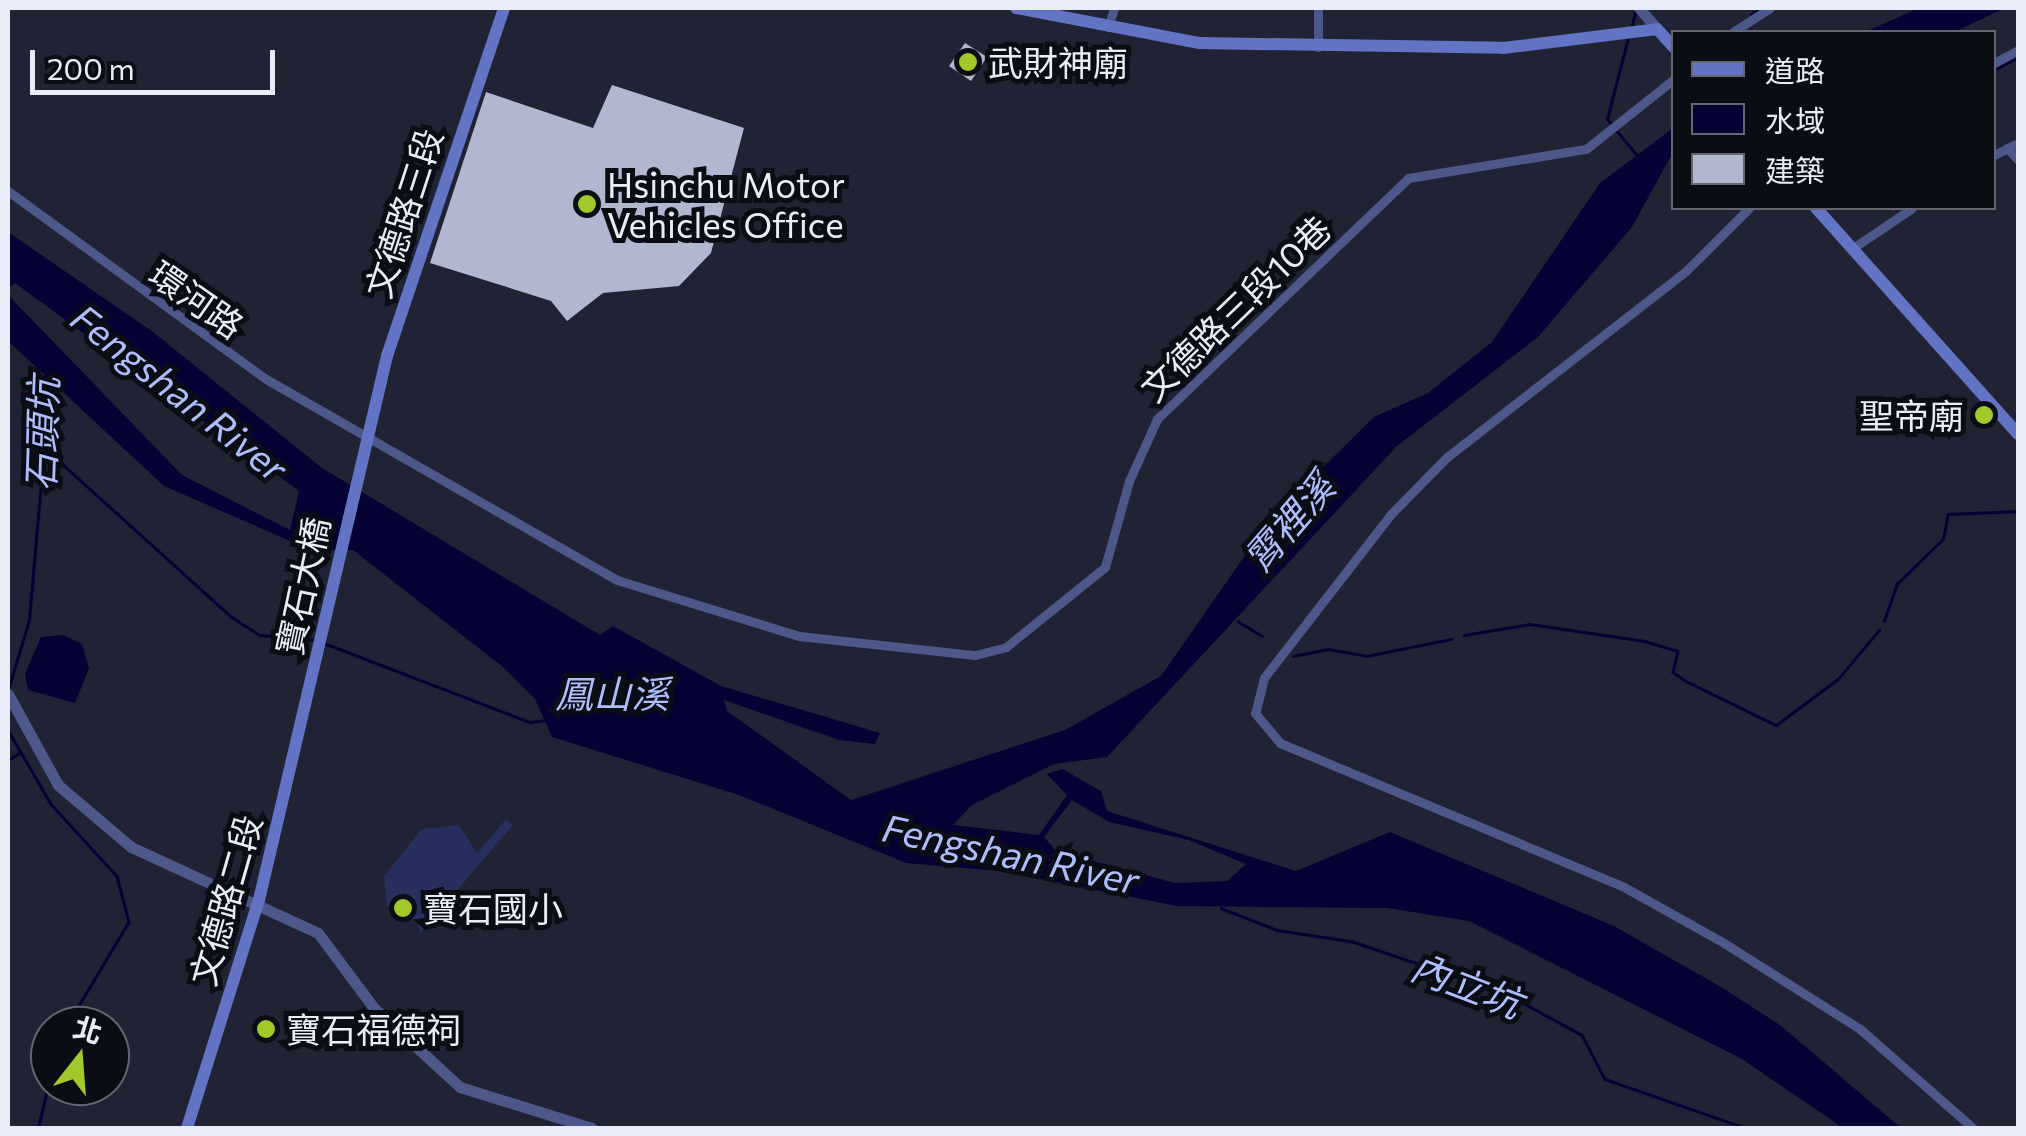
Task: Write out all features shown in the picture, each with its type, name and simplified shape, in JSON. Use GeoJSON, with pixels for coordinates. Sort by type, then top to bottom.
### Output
{"type":"FeatureCollection","features":[{"type":"Feature","properties":{"kind":"main road","name":"文德路三段"},"geometry":{"type":"LineString","coordinates":[[364,440],[504,8]]}},
{"type":"Feature","properties":{"kind":"main road"},"geometry":{"type":"LineString","coordinates":[[1016,8],[1108,30],[1318,47],[1503,48],[1657,29],[1671,43]]}},
{"type":"Feature","properties":{"kind":"main road"},"geometry":{"type":"LineString","coordinates":[[1818,210],[2018,434]]}},
{"type":"Feature","properties":{"kind":"main road","name":"寶石大橋"},"geometry":{"type":"LineString","coordinates":[[310,686],[364,440]]}},
{"type":"Feature","properties":{"kind":"main road","name":"文德路二段"},"geometry":{"type":"LineString","coordinates":[[187,1128],[259,900],[310,686]]}},
{"type":"Feature","properties":{"kind":"street"},"geometry":{"type":"LineString","coordinates":[[1108,30],[1114,8]]}},
{"type":"Feature","properties":{"kind":"street"},"geometry":{"type":"LineString","coordinates":[[1318,8],[1318,47]]}},
{"type":"Feature","properties":{"kind":"street"},"geometry":{"type":"LineString","coordinates":[[1639,8],[1657,29]]}},
{"type":"Feature","properties":{"kind":"street"},"geometry":{"type":"LineString","coordinates":[[1735,30],[1770,8]]}},
{"type":"Feature","properties":{"kind":"street"},"geometry":{"type":"LineString","coordinates":[[1996,62],[2018,50]]}},
{"type":"Feature","properties":{"kind":"street","name":"文德路三段10巷"},"geometry":{"type":"LineString","coordinates":[[364,440],[617,580],[800,636],[975,655],[1006,648],[1105,566],[1129,481],[1157,420],[1408,178],[1586,149],[1671,81]]}},
{"type":"Feature","properties":{"kind":"street"},"geometry":{"type":"LineString","coordinates":[[1996,154],[2018,143]]}},
{"type":"Feature","properties":{"kind":"street"},"geometry":{"type":"LineString","coordinates":[[2007,148],[2018,160]]}},
{"type":"Feature","properties":{"kind":"street","name":"環河路"},"geometry":{"type":"LineString","coordinates":[[8,192],[141,294],[364,440]]}},
{"type":"Feature","properties":{"kind":"street"},"geometry":{"type":"LineString","coordinates":[[1748,210],[1686,270],[1447,457],[1391,514],[1264,678],[1256,713],[1280,742],[1624,886],[1724,943],[1860,1029],[1973,1128]]}},
{"type":"Feature","properties":{"kind":"street"},"geometry":{"type":"LineString","coordinates":[[1853,248],[1909,210]]}},
{"type":"Feature","properties":{"kind":"street"},"geometry":{"type":"LineString","coordinates":[[10,699],[41,762],[94,819],[165,866],[259,900],[318,933],[374,1008],[451,1080],[592,1128]]}},
{"type":"Feature","properties":{"kind":"shaded area"},"geometry":{"type":"Polygon","coordinates":[[[506,819],[513,825],[420,934],[417,921],[387,906],[384,876],[422,829],[459,825],[477,853],[506,819]]]}},
{"type":"Feature","properties":{"kind":"water"},"geometry":{"type":"Polygon","coordinates":[[[1919,8],[2005,8],[1958,30],[1870,30],[1919,8]]]}},
{"type":"Feature","properties":{"kind":"water","name":"鳳山溪"},"geometry":{"type":"Polygon","coordinates":[[[1671,130],[1671,156],[1632,227],[1538,337],[1397,446],[1107,757],[1054,764],[972,805],[953,825],[1039,835],[1067,795],[1047,774],[1062,769],[1101,791],[1107,811],[1296,871],[1390,832],[1614,926],[1721,987],[1780,1025],[1901,1128],[1843,1128],[1742,1059],[1469,921],[1387,908],[1177,906],[999,871],[906,863],[739,795],[552,737],[535,699],[503,667],[353,550],[311,550],[164,486],[8,341],[8,295],[182,475],[290,530],[299,491],[15,283],[8,288],[8,232],[153,332],[322,468],[600,635],[613,626],[721,686],[880,733],[875,744],[839,740],[724,700],[727,711],[851,800],[1065,730],[1161,676],[1246,554],[1309,481],[1374,417],[1428,393],[1492,342],[1600,183],[1671,130]],[[1072,800],[1044,837],[1056,851],[1175,883],[1227,881],[1246,864],[1189,840],[1109,822],[1072,800]]]}},
{"type":"Feature","properties":{"kind":"water"},"geometry":{"type":"Polygon","coordinates":[[[63,635],[82,644],[89,668],[75,703],[28,690],[25,674],[41,637],[63,635]]]}},
{"type":"Feature","properties":{"kind":"building","name":"武財神廟"},"geometry":{"type":"Polygon","coordinates":[[[965,43],[987,57],[971,81],[949,66],[965,43]]]}},
{"type":"Feature","properties":{"kind":"building","name":"Hsinchu Motor Vehicles Office"},"geometry":{"type":"Polygon","coordinates":[[[612,85],[744,128],[711,253],[679,286],[603,293],[567,321],[551,301],[430,263],[486,92],[593,128],[612,85]]]}},
{"type":"Feature","properties":{"kind":"waterway"},"geometry":{"type":"LineString","coordinates":[[1751,14],[1762,8]]}},
{"type":"Feature","properties":{"kind":"waterway"},"geometry":{"type":"LineString","coordinates":[[1632,25],[1636,9]]}},
{"type":"Feature","properties":{"kind":"waterway"},"geometry":{"type":"LineString","coordinates":[[1612,125],[1607,119],[1628,38]]}},
{"type":"Feature","properties":{"kind":"waterway"},"geometry":{"type":"LineString","coordinates":[[1996,69],[2018,57]]}},
{"type":"Feature","properties":{"kind":"waterway"},"geometry":{"type":"LineString","coordinates":[[1617,131],[1638,156]]}},
{"type":"Feature","properties":{"kind":"waterway","name":"石頭坑"},"geometry":{"type":"LineString","coordinates":[[8,690],[29,620],[50,378]]}},
{"type":"Feature","properties":{"kind":"waterway"},"geometry":{"type":"LineString","coordinates":[[48,451],[232,617],[260,635],[317,640]]}},
{"type":"Feature","properties":{"kind":"waterway"},"geometry":{"type":"LineString","coordinates":[[1884,621],[1897,584],[1943,539],[1948,514],[2018,511]]}},
{"type":"Feature","properties":{"kind":"waterway"},"geometry":{"type":"LineString","coordinates":[[1238,621],[1262,636]]}},
{"type":"Feature","properties":{"kind":"waterway"},"geometry":{"type":"LineString","coordinates":[[1464,635],[1530,624],[1645,641],[1678,651],[1673,672],[1686,681],[1776,725],[1838,679],[1879,630]]}},
{"type":"Feature","properties":{"kind":"waterway"},"geometry":{"type":"LineString","coordinates":[[1293,656],[1328,649],[1366,656],[1451,639]]}},
{"type":"Feature","properties":{"kind":"waterway"},"geometry":{"type":"LineString","coordinates":[[324,643],[530,722],[546,720]]}},
{"type":"Feature","properties":{"kind":"waterway","name":"石頭坑"},"geometry":{"type":"LineString","coordinates":[[8,730],[51,804],[117,876],[129,922],[79,1006]]}},
{"type":"Feature","properties":{"kind":"waterway"},"geometry":{"type":"LineString","coordinates":[[8,760],[19,753]]}},
{"type":"Feature","properties":{"kind":"waterway","name":"內立坑"},"geometry":{"type":"LineString","coordinates":[[1221,908],[1277,930],[1351,941],[1505,993],[1582,1035],[1605,1079],[1746,1128]]}},
{"type":"Feature","properties":{"kind":"waterway","name":"石頭坑"},"geometry":{"type":"LineString","coordinates":[[38,1128],[43,1106]]}},
{"type":"Feature","properties":{"kind":"place","name":"武財神廟"},"geometry":{"type":"Point","coordinates":[968,62]}},
{"type":"Feature","properties":{"kind":"place","name":"Hsinchu Motor Vehicles Office"},"geometry":{"type":"Point","coordinates":[587,204]}},
{"type":"Feature","properties":{"kind":"place","name":"聖帝廟"},"geometry":{"type":"Point","coordinates":[1984,415]}},
{"type":"Feature","properties":{"kind":"place","name":"寶石國小"},"geometry":{"type":"Point","coordinates":[403,908]}},
{"type":"Feature","properties":{"kind":"place","name":"寶石福德祠"},"geometry":{"type":"Point","coordinates":[266,1029]}},
{"type":"Feature","properties":{"kind":"water label","name":"Fengshan River"},"geometry":{"type":"Point","coordinates":[180,392]}},
{"type":"Feature","properties":{"kind":"water label","name":"霄裡溪"},"geometry":{"type":"Point","coordinates":[1288,522]}},
{"type":"Feature","properties":{"kind":"water label","name":"Fengshan River"},"geometry":{"type":"Point","coordinates":[1011,853]}}]}
